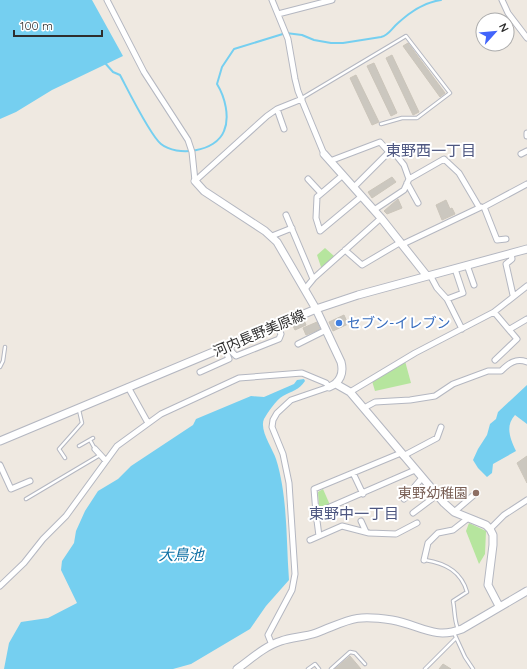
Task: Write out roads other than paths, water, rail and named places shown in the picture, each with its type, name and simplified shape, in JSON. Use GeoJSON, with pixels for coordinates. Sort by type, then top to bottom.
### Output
{"type":"FeatureCollection","features":[{"type":"Feature","properties":{"kind":"street"},"geometry":{"type":"LineString","coordinates":[[107,0],[144,72],[188,140],[192,152],[196,181],[204,191],[272,236],[316,309],[342,367],[339,381],[336,384],[329,388],[291,400],[277,413],[273,420],[273,431],[283,454],[289,483],[295,574],[292,590],[268,635],[272,645]]}},
{"type":"Feature","properties":{"kind":"street"},"geometry":{"type":"LineString","coordinates":[[272,0],[288,39],[295,79],[324,154],[382,218],[437,288],[447,298],[462,329]]}},
{"type":"Feature","properties":{"kind":"street"},"geometry":{"type":"LineString","coordinates":[[278,14],[332,0]]}},
{"type":"Feature","properties":{"kind":"street"},"geometry":{"type":"LineString","coordinates":[[502,0],[508,13],[527,38]]}},
{"type":"Feature","properties":{"kind":"street"},"geometry":{"type":"LineString","coordinates":[[196,181],[277,109],[302,99]]}},
{"type":"Feature","properties":{"kind":"street"},"geometry":{"type":"LineString","coordinates":[[277,109],[284,129]]}},
{"type":"Feature","properties":{"kind":"street"},"geometry":{"type":"LineString","coordinates":[[330,161],[380,142],[389,152],[354,187]]}},
{"type":"Feature","properties":{"kind":"street"},"geometry":{"type":"LineString","coordinates":[[392,150],[404,165],[408,181],[418,203]]}},
{"type":"Feature","properties":{"kind":"street"},"geometry":{"type":"LineString","coordinates":[[521,154],[527,151]]}},
{"type":"Feature","properties":{"kind":"street"},"geometry":{"type":"LineString","coordinates":[[374,210],[404,190],[408,181],[444,159],[459,173],[481,207],[497,240],[506,240]]}},
{"type":"Feature","properties":{"kind":"street"},"geometry":{"type":"LineString","coordinates":[[343,175],[317,197],[316,218],[320,231],[362,196]]}},
{"type":"Feature","properties":{"kind":"street"},"geometry":{"type":"LineString","coordinates":[[308,179],[321,193]]}},
{"type":"Feature","properties":{"kind":"street"},"geometry":{"type":"LineString","coordinates":[[345,250],[362,265],[402,243],[527,184]]}},
{"type":"Feature","properties":{"kind":"street"},"geometry":{"type":"LineString","coordinates":[[286,215],[313,279]]}},
{"type":"Feature","properties":{"kind":"street"},"geometry":{"type":"LineString","coordinates":[[305,289],[313,279],[382,218]]}},
{"type":"Feature","properties":{"kind":"street"},"geometry":{"type":"LineString","coordinates":[[272,236],[292,228]]}},
{"type":"Feature","properties":{"kind":"street","name":"河内長野美原線"},"geometry":{"type":"LineString","coordinates":[[0,441],[316,309],[455,268],[527,249]]}},
{"type":"Feature","properties":{"kind":"street"},"geometry":{"type":"LineString","coordinates":[[512,253],[512,259],[506,264],[514,295]]}},
{"type":"Feature","properties":{"kind":"street"},"geometry":{"type":"LineString","coordinates":[[467,265],[474,285]]}},
{"type":"Feature","properties":{"kind":"street"},"geometry":{"type":"LineString","coordinates":[[447,298],[463,293],[455,268]]}},
{"type":"Feature","properties":{"kind":"street"},"geometry":{"type":"LineString","coordinates":[[350,392],[415,353],[494,312],[527,286]]}},
{"type":"Feature","properties":{"kind":"street"},"geometry":{"type":"LineString","coordinates":[[494,312],[517,339],[495,360]]}},
{"type":"Feature","properties":{"kind":"street"},"geometry":{"type":"LineString","coordinates":[[510,329],[527,319]]}},
{"type":"Feature","properties":{"kind":"street"},"geometry":{"type":"LineString","coordinates":[[227,346],[236,356],[279,339],[281,334],[277,325]]}},
{"type":"Feature","properties":{"kind":"street"},"geometry":{"type":"LineString","coordinates":[[298,344],[326,330]]}},
{"type":"Feature","properties":{"kind":"street"},"geometry":{"type":"LineString","coordinates":[[200,372],[229,359],[227,346]]}},
{"type":"Feature","properties":{"kind":"street"},"geometry":{"type":"LineString","coordinates":[[364,408],[375,402],[410,400],[435,396],[453,384],[488,371],[501,371],[509,363],[516,361],[527,362]]}},
{"type":"Feature","properties":{"kind":"street"},"geometry":{"type":"LineString","coordinates":[[0,585],[24,563],[47,535],[66,516],[118,446],[148,423],[181,404],[239,378],[302,373],[326,383],[329,388]]}},
{"type":"Feature","properties":{"kind":"street"},"geometry":{"type":"LineString","coordinates":[[336,384],[350,392],[422,478],[454,512],[467,519],[486,525],[490,529],[493,535],[493,545],[488,585],[499,606]]}},
{"type":"Feature","properties":{"kind":"street"},"geometry":{"type":"LineString","coordinates":[[128,387],[148,423]]}},
{"type":"Feature","properties":{"kind":"street"},"geometry":{"type":"LineString","coordinates":[[319,536],[314,489],[402,454],[418,450],[429,441],[437,438],[441,427]]}},
{"type":"Feature","properties":{"kind":"street"},"geometry":{"type":"LineString","coordinates":[[428,435],[429,441]]}},
{"type":"Feature","properties":{"kind":"street"},"geometry":{"type":"LineString","coordinates":[[95,449],[106,461]]}},
{"type":"Feature","properties":{"kind":"street"},"geometry":{"type":"LineString","coordinates":[[0,465],[11,489],[30,481]]}},
{"type":"Feature","properties":{"kind":"street"},"geometry":{"type":"LineString","coordinates":[[316,513],[416,470]]}},
{"type":"Feature","properties":{"kind":"street"},"geometry":{"type":"LineString","coordinates":[[353,473],[363,494]]}},
{"type":"Feature","properties":{"kind":"street"},"geometry":{"type":"LineString","coordinates":[[404,499],[422,478]]}},
{"type":"Feature","properties":{"kind":"street"},"geometry":{"type":"LineString","coordinates":[[454,512],[475,494]]}},
{"type":"Feature","properties":{"kind":"street"},"geometry":{"type":"LineString","coordinates":[[413,513],[437,495]]}},
{"type":"Feature","properties":{"kind":"street"},"geometry":{"type":"LineString","coordinates":[[490,529],[504,515],[527,500]]}},
{"type":"Feature","properties":{"kind":"street"},"geometry":{"type":"LineString","coordinates":[[424,560],[428,543],[438,533],[453,530],[467,519]]}},
{"type":"Feature","properties":{"kind":"street"},"geometry":{"type":"LineString","coordinates":[[361,521],[366,532]]}},
{"type":"Feature","properties":{"kind":"street"},"geometry":{"type":"LineString","coordinates":[[310,540],[342,526],[366,532],[396,534],[418,524]]}},
{"type":"Feature","properties":{"kind":"street"},"geometry":{"type":"LineString","coordinates":[[240,668],[272,645],[286,639],[310,635],[349,619],[361,617],[394,620],[441,634],[456,634],[499,606],[527,591]]}},
{"type":"Feature","properties":{"kind":"lane"},"geometry":{"type":"LineString","coordinates":[[302,99],[406,36],[450,93],[417,118],[402,118],[380,124]]}},
{"type":"Feature","properties":{"kind":"lane"},"geometry":{"type":"LineString","coordinates":[[0,367],[3,361],[5,347]]}},
{"type":"Feature","properties":{"kind":"lane"},"geometry":{"type":"LineString","coordinates":[[65,458],[59,449],[82,423],[79,408]]}},
{"type":"Feature","properties":{"kind":"lane"},"geometry":{"type":"LineString","coordinates":[[78,446],[92,439],[95,449]]}},
{"type":"Feature","properties":{"kind":"lane"},"geometry":{"type":"LineString","coordinates":[[26,500],[100,455]]}},
{"type":"Feature","properties":{"kind":"lane"},"geometry":{"type":"LineString","coordinates":[[424,560],[440,562],[461,578],[467,592],[452,601],[456,613],[456,634],[465,657],[473,669]]}},
{"type":"Feature","properties":{"kind":"lane"},"geometry":{"type":"LineString","coordinates":[[425,669],[456,634]]}},
{"type":"Feature","properties":{"kind":"lane"},"geometry":{"type":"LineString","coordinates":[[331,669],[350,652],[355,653],[365,664]]}},
{"type":"Feature","properties":{"kind":"lane"},"geometry":{"type":"LineString","coordinates":[[308,669],[315,664],[319,669]]}},
{"type":"Feature","properties":{"kind":"water"},"geometry":{"type":"Polygon","coordinates":[[[0,0],[92,0],[123,56],[52,90],[16,112],[0,119],[0,0]]]}},
{"type":"Feature","properties":{"kind":"water","name":"大鳥池"},"geometry":{"type":"Polygon","coordinates":[[[304,379],[305,381],[300,386],[280,398],[275,403],[264,419],[263,423],[265,434],[276,459],[283,488],[289,580],[266,606],[250,629],[191,664],[173,669],[4,669],[9,643],[21,622],[48,618],[77,603],[61,570],[62,561],[74,543],[76,531],[85,511],[98,491],[118,479],[131,466],[193,425],[196,419],[251,396],[264,397],[294,384],[297,380],[304,379]]]}},
{"type":"Feature","properties":{"kind":"water"},"geometry":{"type":"Polygon","coordinates":[[[527,385],[527,424],[515,415],[509,428],[510,437],[516,451],[493,464],[492,473],[487,477],[478,468],[473,460],[487,435],[490,424],[496,419],[498,412],[527,385]]]}},
{"type":"Feature","properties":{"kind":"waterway"},"geometry":{"type":"LineString","coordinates":[[105,63],[113,72],[120,75],[145,122],[161,144],[176,150],[196,150],[213,144],[220,138],[224,131],[227,113],[217,84],[222,67],[234,49],[286,33],[302,35],[314,40],[331,43],[343,43],[381,37],[388,33],[413,11],[429,3],[441,0]]}},
{"type":"Feature","properties":{"kind":"place","name":"セブン-イレブン"},"geometry":{"type":"Point","coordinates":[339,323]}},
{"type":"Feature","properties":{"kind":"place","name":"東野幼稚園"},"geometry":{"type":"Point","coordinates":[476,493]}},
{"type":"Feature","properties":{"kind":"district","name":"東野西一丁目"},"geometry":{"type":"Point","coordinates":[431,151]}},
{"type":"Feature","properties":{"kind":"district","name":"東野中一丁目"},"geometry":{"type":"Point","coordinates":[354,514]}}]}
